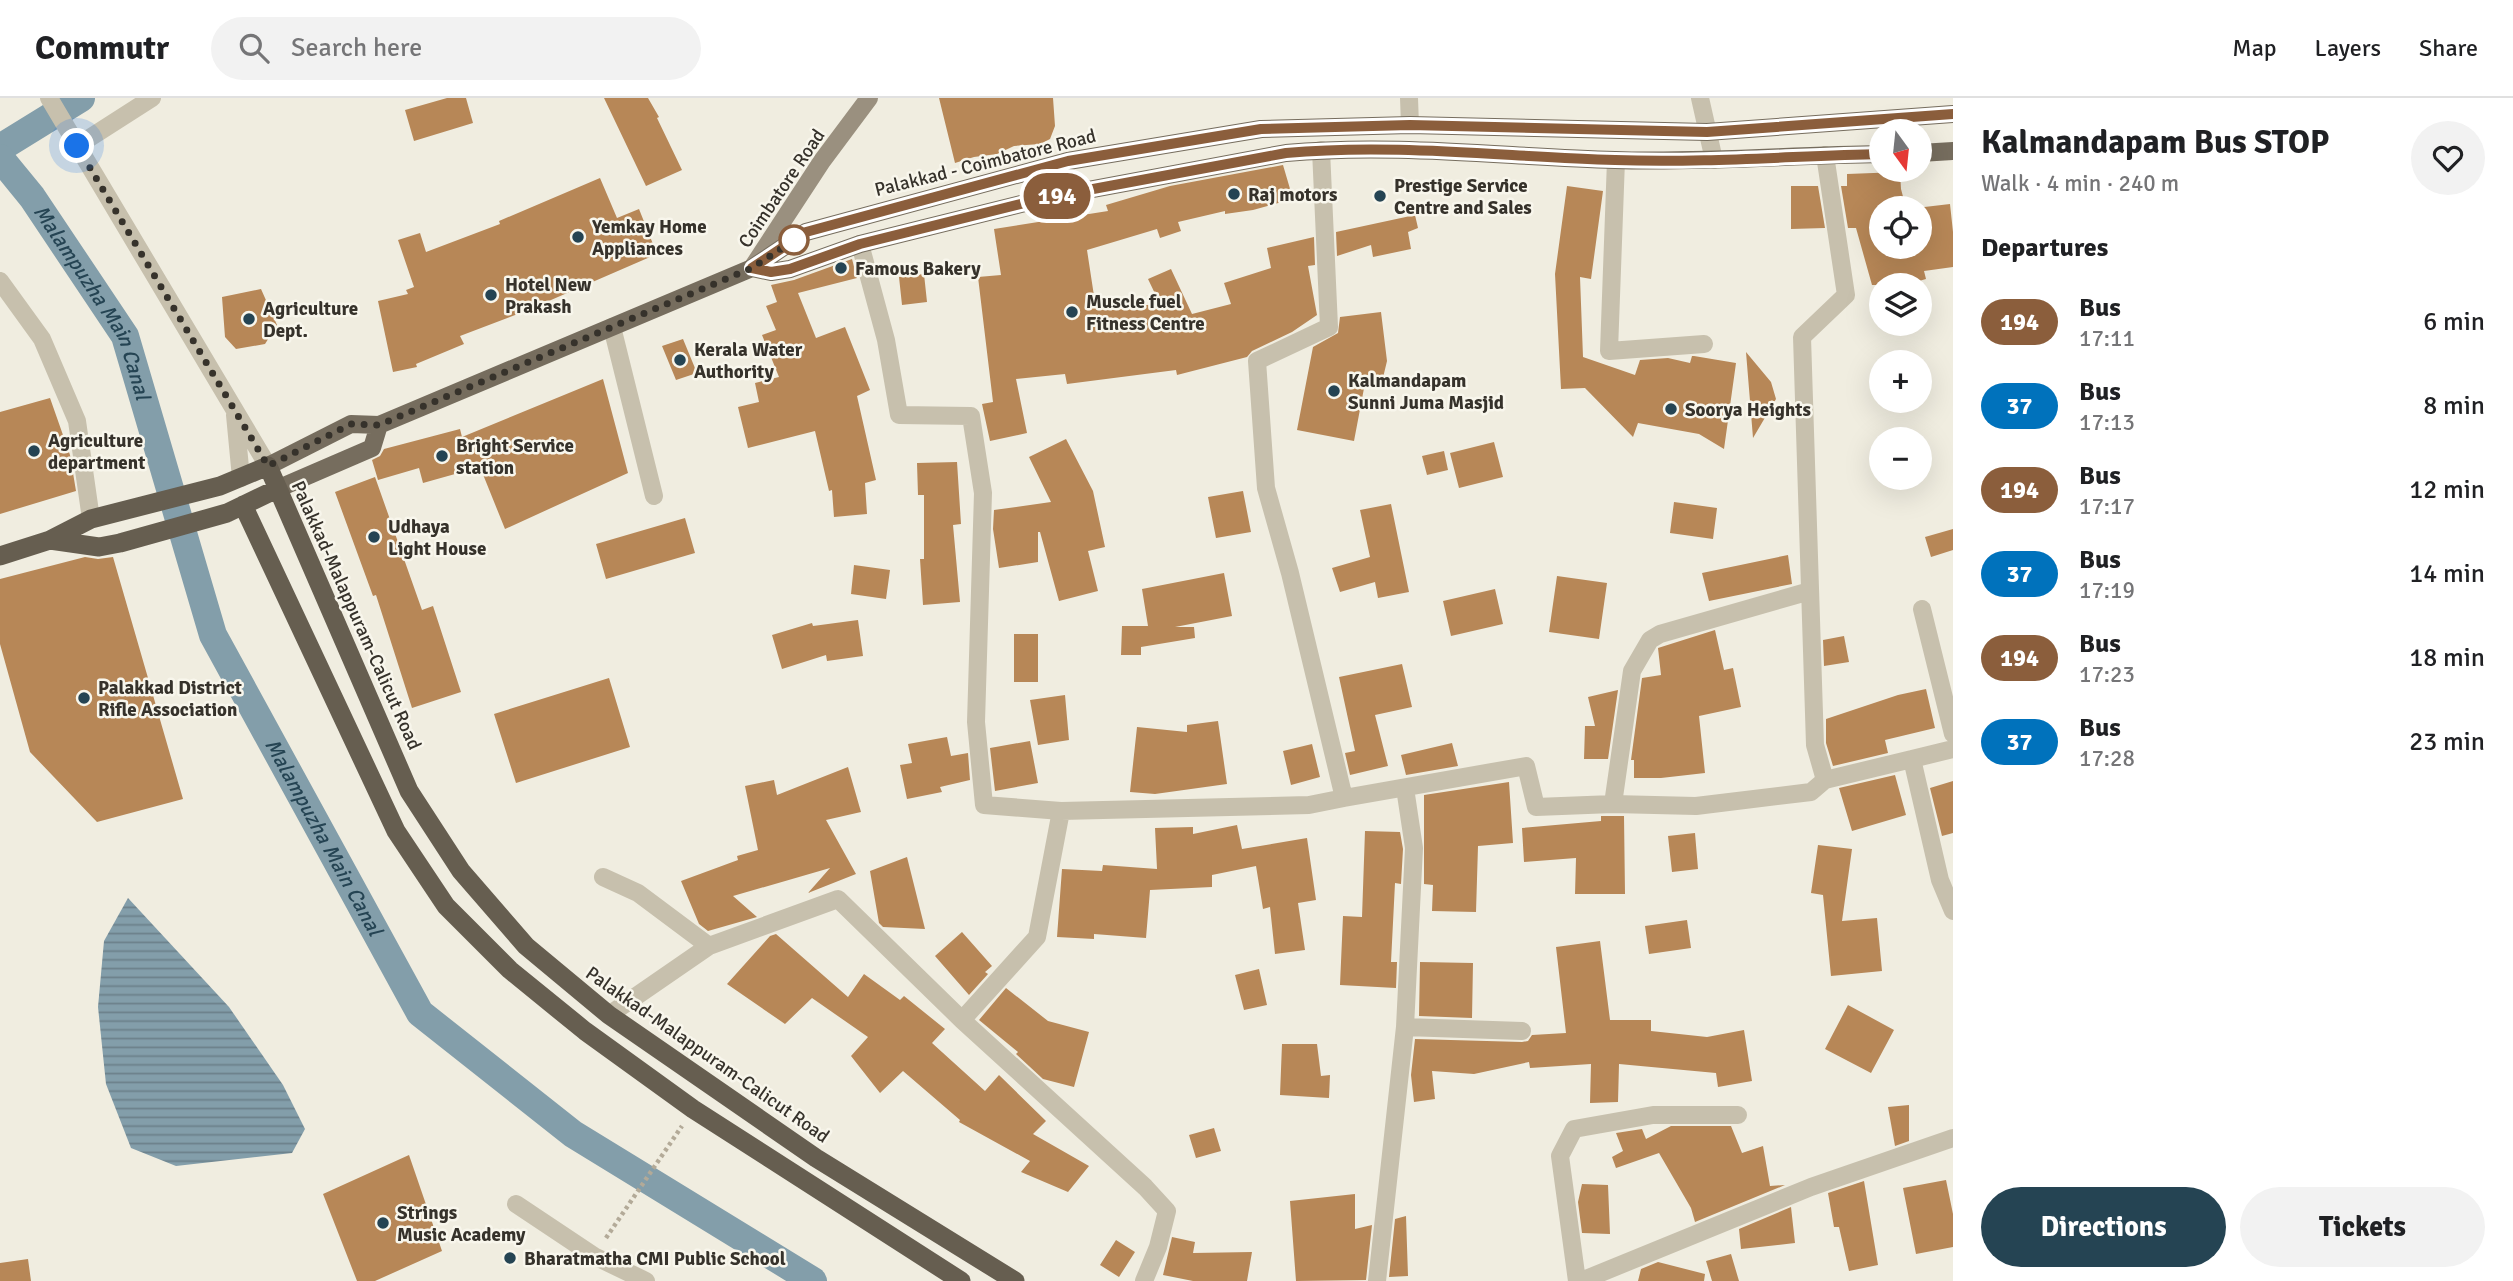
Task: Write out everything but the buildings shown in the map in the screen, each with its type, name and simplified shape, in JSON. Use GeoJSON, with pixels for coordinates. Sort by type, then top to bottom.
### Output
{"type":"FeatureCollection","features":[{"type":"Feature","properties":{"kind":"highway","name":"Palakkad - Coimbatore Road"},"geometry":{"type":"LineString","coordinates":[[0,556],[50,540],[101,517],[219,486],[268,466]]}},
{"type":"Feature","properties":{"kind":"highway","name":"Palakkad-Malappuram-Calicut Road"},"geometry":{"type":"LineString","coordinates":[[268,466],[409,792],[461,872],[526,946],[609,1015],[816,1158],[1016,1281]]}},
{"type":"Feature","properties":{"kind":"highway","name":"Palakkad - Coimbatore Road"},"geometry":{"type":"LineString","coordinates":[[50,540],[99,547],[120,543],[235,509],[277,489]]}},
{"type":"Feature","properties":{"kind":"highway"},"geometry":{"type":"LineString","coordinates":[[235,509],[396,831],[446,906],[510,970],[585,1031],[693,1109],[961,1281]]}},
{"type":"Feature","properties":{"kind":"highway"},"geometry":{"type":"LineString","coordinates":[[421,868],[445,848]]}},
{"type":"Feature","properties":{"kind":"main road","name":"Coimbatore Road"},"geometry":{"type":"LineString","coordinates":[[752,268],[822,161],[869,98]]}},
{"type":"Feature","properties":{"kind":"main road","name":"Palakkad - Coimbatore Road"},"geometry":{"type":"LineString","coordinates":[[268,466],[351,424],[379,425],[752,268],[806,232],[1068,161],[1261,129],[1410,125],[1707,132],[1953,114]]}},
{"type":"Feature","properties":{"kind":"main road","name":"Palakkad - Coimbatore Road"},"geometry":{"type":"LineString","coordinates":[[752,268],[771,272],[790,269],[860,244],[1045,198],[1286,153],[1321,150],[1419,150],[1616,160],[1714,160],[1869,154]]}},
{"type":"Feature","properties":{"kind":"main road"},"geometry":{"type":"LineString","coordinates":[[1932,152],[1953,151]]}},
{"type":"Feature","properties":{"kind":"main road","name":"Palakkad - Coimbatore Road"},"geometry":{"type":"LineString","coordinates":[[277,489],[372,448],[379,425]]}},
{"type":"Feature","properties":{"kind":"street"},"geometry":{"type":"LineString","coordinates":[[49,98],[268,466]]}},
{"type":"Feature","properties":{"kind":"street"},"geometry":{"type":"LineString","coordinates":[[77,146],[152,98]]}},
{"type":"Feature","properties":{"kind":"street"},"geometry":{"type":"LineString","coordinates":[[1409,98],[1410,125]]}},
{"type":"Feature","properties":{"kind":"street"},"geometry":{"type":"LineString","coordinates":[[1700,98],[1714,160]]}},
{"type":"Feature","properties":{"kind":"street"},"geometry":{"type":"LineString","coordinates":[[1321,150],[1329,327],[1257,361],[1266,488],[1290,573],[1344,798]]}},
{"type":"Feature","properties":{"kind":"street"},"geometry":{"type":"LineString","coordinates":[[1825,155],[1846,295],[1802,337],[1815,745],[1825,780]]}},
{"type":"Feature","properties":{"kind":"street"},"geometry":{"type":"LineString","coordinates":[[1616,160],[1609,351],[1704,344]]}},
{"type":"Feature","properties":{"kind":"street"},"geometry":{"type":"LineString","coordinates":[[860,244],[886,340],[899,415],[971,416],[983,493],[976,722],[984,805],[1061,811],[1309,805],[1526,766],[1536,807],[1614,804],[1696,806],[1811,792],[1825,780],[1953,749]]}},
{"type":"Feature","properties":{"kind":"street"},"geometry":{"type":"LineString","coordinates":[[0,281],[42,339],[77,421],[101,517]]}},
{"type":"Feature","properties":{"kind":"street"},"geometry":{"type":"LineString","coordinates":[[612,327],[654,496]]}},
{"type":"Feature","properties":{"kind":"street"},"geometry":{"type":"LineString","coordinates":[[234,408],[241,478]]}},
{"type":"Feature","properties":{"kind":"street"},"geometry":{"type":"LineString","coordinates":[[1614,804],[1632,671],[1650,640],[1660,634],[1810,591]]}},
{"type":"Feature","properties":{"kind":"street"},"geometry":{"type":"LineString","coordinates":[[1922,609],[1953,734]]}},
{"type":"Feature","properties":{"kind":"street"},"geometry":{"type":"LineString","coordinates":[[1912,759],[1940,880],[1953,911]]}},
{"type":"Feature","properties":{"kind":"street"},"geometry":{"type":"LineString","coordinates":[[1377,1281],[1405,1027],[1414,848],[1405,788]]}},
{"type":"Feature","properties":{"kind":"street"},"geometry":{"type":"LineString","coordinates":[[962,1020],[1037,937],[1061,811]]}},
{"type":"Feature","properties":{"kind":"street"},"geometry":{"type":"LineString","coordinates":[[603,877],[638,893],[709,946]]}},
{"type":"Feature","properties":{"kind":"street"},"geometry":{"type":"LineString","coordinates":[[609,1015],[709,946],[838,899],[962,1020],[1167,1211],[1158,1247],[1144,1281]]}},
{"type":"Feature","properties":{"kind":"street"},"geometry":{"type":"LineString","coordinates":[[1405,1027],[1522,1031]]}},
{"type":"Feature","properties":{"kind":"street"},"geometry":{"type":"LineString","coordinates":[[1738,1115],[1653,1115],[1574,1129],[1560,1156],[1579,1281],[1811,1187],[1953,1138]]}},
{"type":"Feature","properties":{"kind":"street"},"geometry":{"type":"LineString","coordinates":[[516,1204],[594,1256],[646,1281]]}},
{"type":"Feature","properties":{"kind":"path"},"geometry":{"type":"LineString","coordinates":[[594,1256],[693,1109]]}},
{"type":"Feature","properties":{"kind":"water"},"geometry":{"type":"Polygon","coordinates":[[[128,898],[229,1007],[283,1085],[305,1129],[292,1153],[176,1166],[131,1148],[106,1084],[98,1007],[104,941],[128,898]]]}},
{"type":"Feature","properties":{"kind":"waterway"},"geometry":{"type":"LineString","coordinates":[[0,148],[81,98]]}},
{"type":"Feature","properties":{"kind":"waterway","name":"Malampuzha Main Canal"},"geometry":{"type":"LineString","coordinates":[[0,158],[32,197],[125,336],[213,635],[420,1013],[573,1134],[813,1281]]}},
{"type":"Feature","properties":{"kind":"bus line","name":"194"},"geometry":{"type":"LineString","coordinates":[[1885,119],[1953,114]]}},
{"type":"Feature","properties":{"kind":"bus line","name":"194"},"geometry":{"type":"LineString","coordinates":[[1869,120],[1707,132],[1410,125],[1261,129],[1068,161],[806,232],[752,268],[771,272],[790,269],[860,244],[1045,198],[1286,153],[1321,150],[1419,150],[1616,160],[1714,160],[1869,154]]}},
{"type":"Feature","properties":{"kind":"place","name":"Raj motors"},"geometry":{"type":"Point","coordinates":[1234,194]}},
{"type":"Feature","properties":{"kind":"place","name":"Prestige Service Centre and Sales"},"geometry":{"type":"Point","coordinates":[1380,196]}},
{"type":"Feature","properties":{"kind":"place","name":"Yemkay Home Appliances"},"geometry":{"type":"Point","coordinates":[578,237]}},
{"type":"Feature","properties":{"kind":"place","name":"Famous Bakery"},"geometry":{"type":"Point","coordinates":[841,268]}},
{"type":"Feature","properties":{"kind":"place","name":"Hotel New Prakash"},"geometry":{"type":"Point","coordinates":[491,295]}},
{"type":"Feature","properties":{"kind":"place","name":"Muscle fuel Fitness Centre"},"geometry":{"type":"Point","coordinates":[1072,312]}},
{"type":"Feature","properties":{"kind":"place","name":"Agriculture Dept."},"geometry":{"type":"Point","coordinates":[249,319]}},
{"type":"Feature","properties":{"kind":"place","name":"Kerala Water Authority"},"geometry":{"type":"Point","coordinates":[680,360]}},
{"type":"Feature","properties":{"kind":"place","name":"Kalmandapam Sunni Juma Masjid"},"geometry":{"type":"Point","coordinates":[1334,391]}},
{"type":"Feature","properties":{"kind":"place","name":"Soorya Heights"},"geometry":{"type":"Point","coordinates":[1671,409]}},
{"type":"Feature","properties":{"kind":"place","name":"Agriculture department"},"geometry":{"type":"Point","coordinates":[34,451]}},
{"type":"Feature","properties":{"kind":"place","name":"Bright Service station"},"geometry":{"type":"Point","coordinates":[442,456]}},
{"type":"Feature","properties":{"kind":"place","name":"Udhaya Light House"},"geometry":{"type":"Point","coordinates":[374,537]}},
{"type":"Feature","properties":{"kind":"place","name":"Palakkad District Rifle Association"},"geometry":{"type":"Point","coordinates":[84,698]}},
{"type":"Feature","properties":{"kind":"place","name":"Strings Music Academy"},"geometry":{"type":"Point","coordinates":[383,1223]}},
{"type":"Feature","properties":{"kind":"place","name":"Bharatmatha CMI Public School"},"geometry":{"type":"Point","coordinates":[510,1258]}},
{"type":"Feature","properties":{"kind":"route"},"geometry":{"type":"LineString","coordinates":[[77,146],[268,466],[351,424],[379,425],[752,268],[794,240]]}}]}
